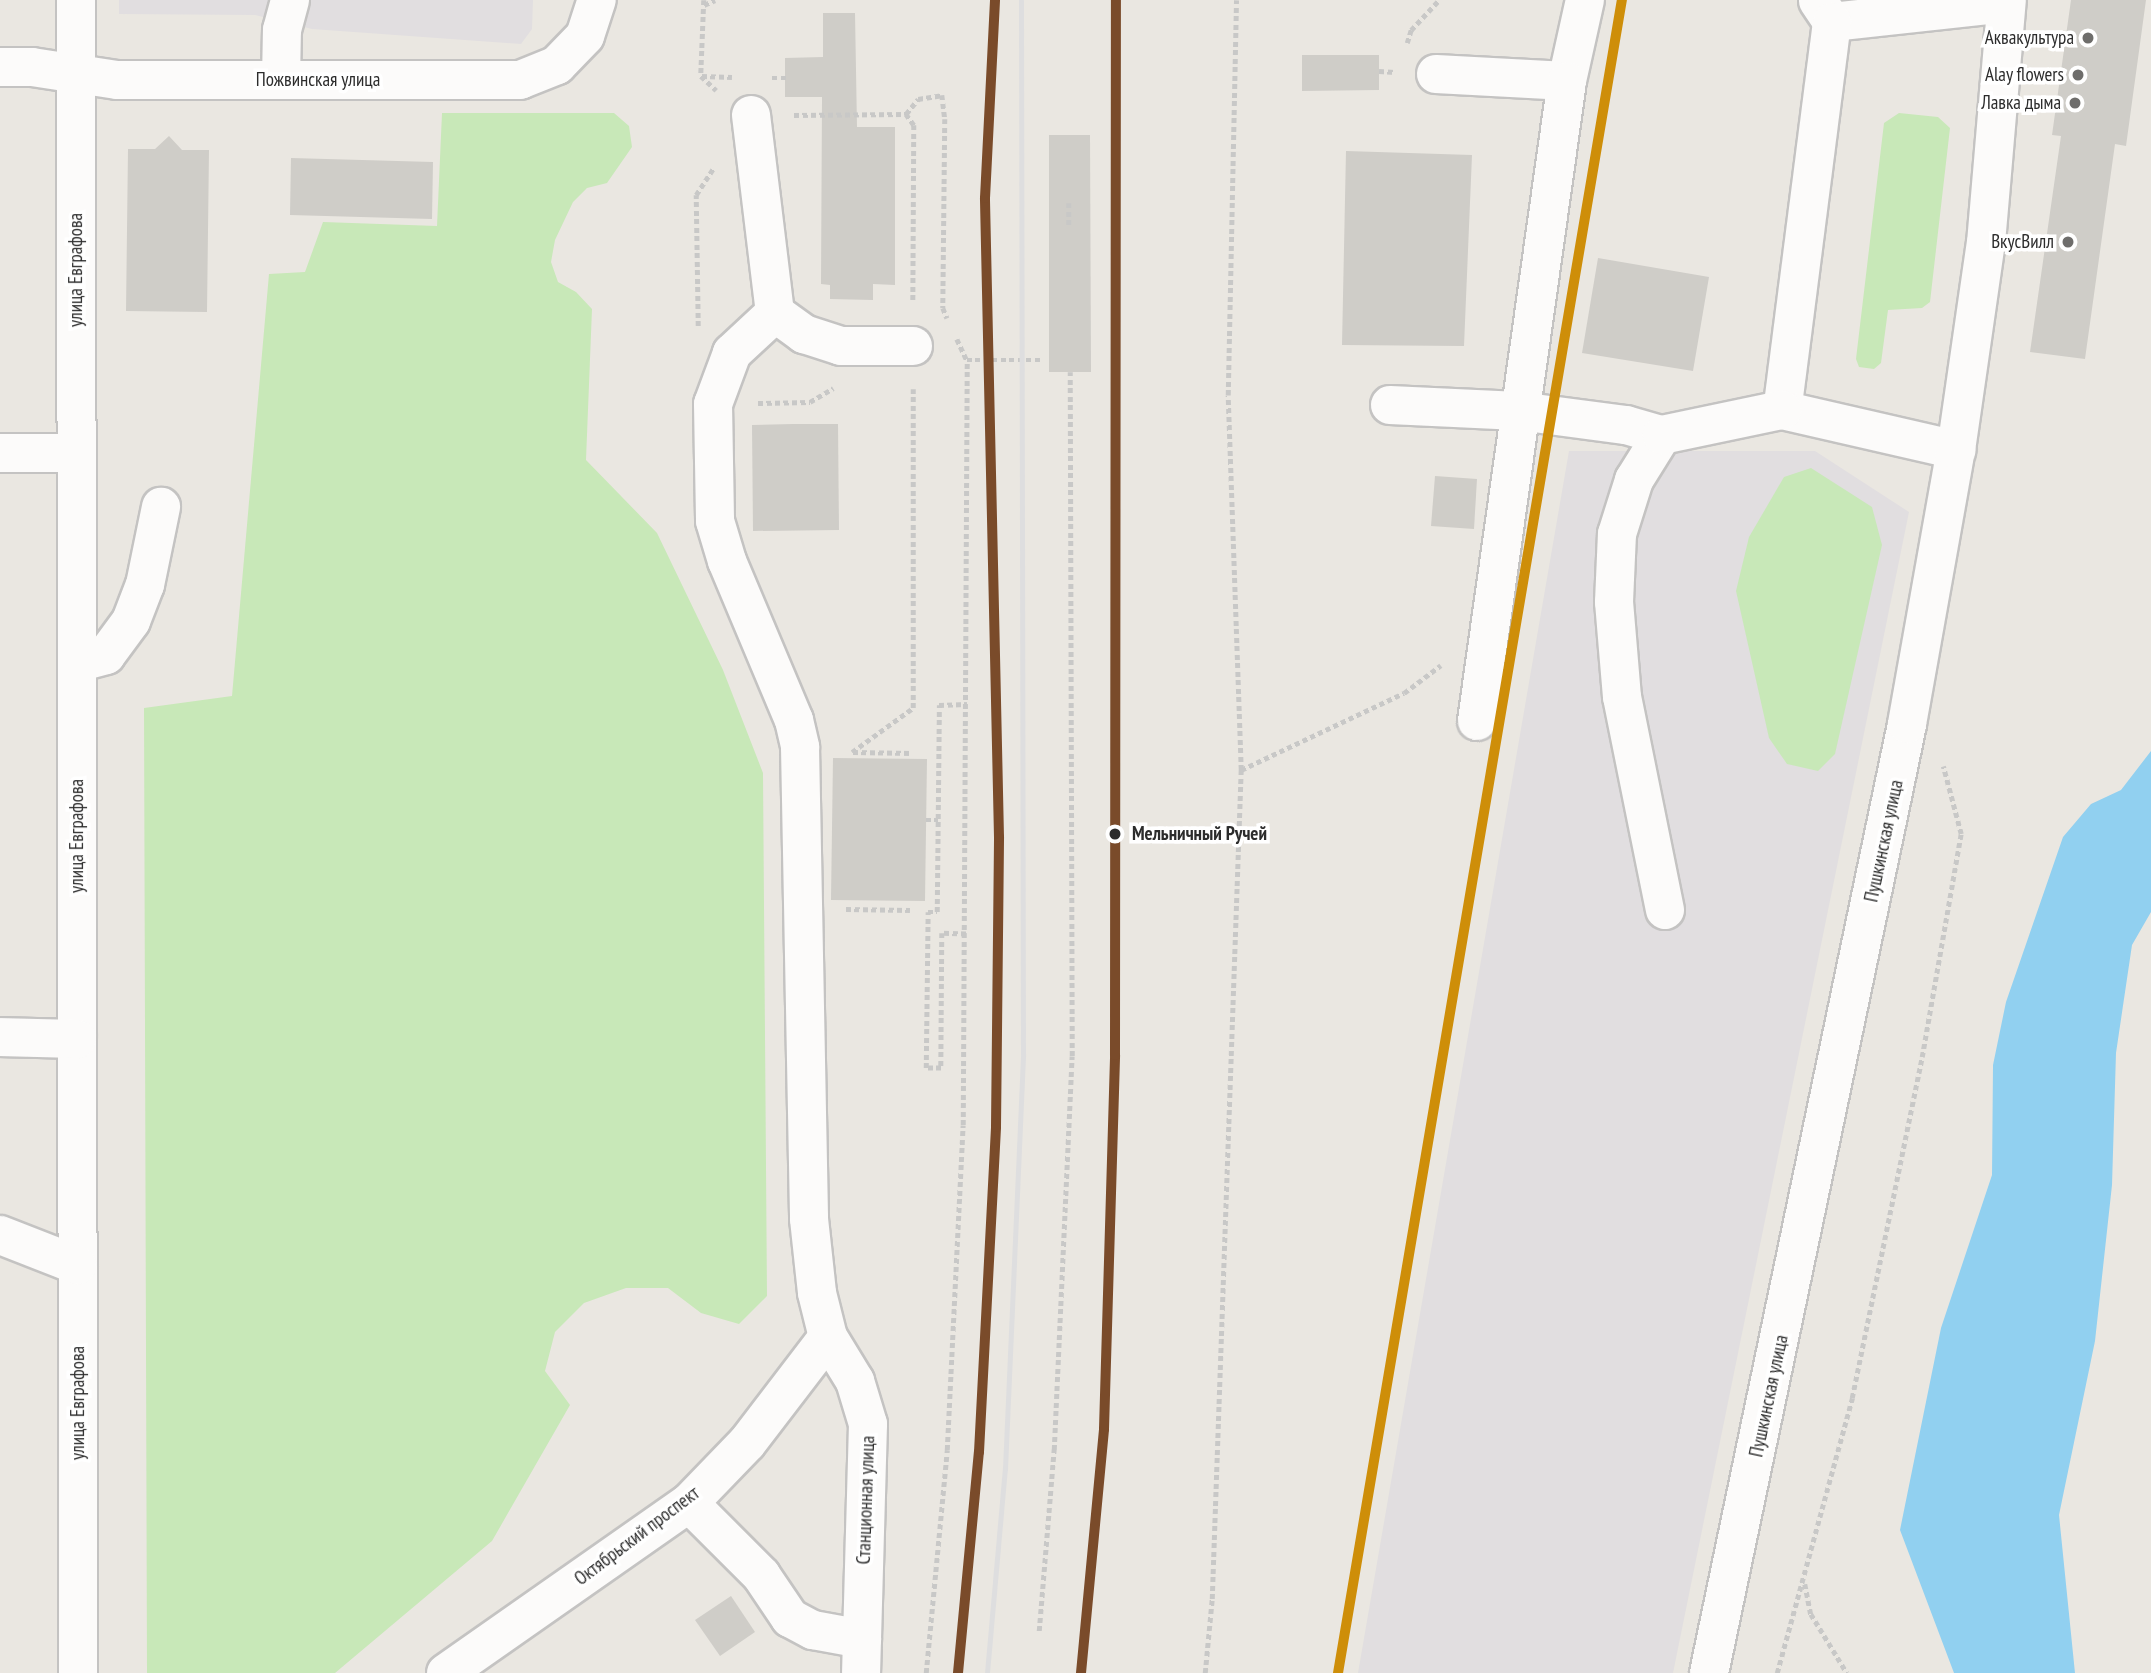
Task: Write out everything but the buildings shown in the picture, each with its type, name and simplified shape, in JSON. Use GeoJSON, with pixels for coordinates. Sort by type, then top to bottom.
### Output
{"type":"FeatureCollection","features":[{"type":"Feature","properties":{"kind":"street","name":"улица Евграфова"},"geometry":{"type":"LineString","coordinates":[[76,0],[78,1673]]}},
{"type":"Feature","properties":{"kind":"street"},"geometry":{"type":"LineString","coordinates":[[281,80],[282,30],[290,0]]}},
{"type":"Feature","properties":{"kind":"street","name":"Пожвинская улица"},"geometry":{"type":"LineString","coordinates":[[0,67],[117,80],[520,80],[557,65],[585,36],[597,0]]}},
{"type":"Feature","properties":{"kind":"street"},"geometry":{"type":"LineString","coordinates":[[1477,721],[1518,411],[1567,81],[1585,0]]}},
{"type":"Feature","properties":{"kind":"street"},"geometry":{"type":"LineString","coordinates":[[1782,410],[1825,11],[2006,1]]}},
{"type":"Feature","properties":{"kind":"street","name":"Пушкинская улица"},"geometry":{"type":"LineString","coordinates":[[1709,1673],[1907,724],[1956,450],[1986,243],[2006,1]]}},
{"type":"Feature","properties":{"kind":"street"},"geometry":{"type":"LineString","coordinates":[[1436,74],[1567,81]]}},
{"type":"Feature","properties":{"kind":"street"},"geometry":{"type":"LineString","coordinates":[[751,115],[775,313],[804,334],[841,346],[913,346]]}},
{"type":"Feature","properties":{"kind":"street"},"geometry":{"type":"LineString","coordinates":[[713,404],[732,353],[775,313]]}},
{"type":"Feature","properties":{"kind":"street","name":"Станционная улица"},"geometry":{"type":"LineString","coordinates":[[713,404],[715,521],[727,561],[794,720],[800,751],[809,1219],[817,1293],[828,1337],[855,1381],[868,1424],[862,1656]]}},
{"type":"Feature","properties":{"kind":"street"},"geometry":{"type":"LineString","coordinates":[[1390,405],[1518,411],[1626,425],[1662,435],[1782,410],[1956,450]]}},
{"type":"Feature","properties":{"kind":"street"},"geometry":{"type":"LineString","coordinates":[[1662,435],[1634,481],[1617,534],[1614,602],[1622,697],[1665,910]]}},
{"type":"Feature","properties":{"kind":"street"},"geometry":{"type":"LineString","coordinates":[[0,453],[76,453]]}},
{"type":"Feature","properties":{"kind":"street"},"geometry":{"type":"LineString","coordinates":[[77,663],[106,655],[131,621],[145,585],[161,507]]}},
{"type":"Feature","properties":{"kind":"street"},"geometry":{"type":"LineString","coordinates":[[0,1037],[77,1039]]}},
{"type":"Feature","properties":{"kind":"street"},"geometry":{"type":"LineString","coordinates":[[0,1235],[77,1265]]}},
{"type":"Feature","properties":{"kind":"street","name":"Октябрьский проспект"},"geometry":{"type":"LineString","coordinates":[[446,1673],[689,1503],[747,1443],[828,1337]]}},
{"type":"Feature","properties":{"kind":"street"},"geometry":{"type":"LineString","coordinates":[[689,1503],[761,1575],[790,1618],[862,1656]]}},
{"type":"Feature","properties":{"kind":"path"},"geometry":{"type":"LineString","coordinates":[[701,76],[704,3],[715,0]]}},
{"type":"Feature","properties":{"kind":"path"},"geometry":{"type":"LineString","coordinates":[[1205,1673],[1212,1599],[1241,770],[1228,395],[1236,0]]}},
{"type":"Feature","properties":{"kind":"path"},"geometry":{"type":"LineString","coordinates":[[776,78],[786,78]]}},
{"type":"Feature","properties":{"kind":"path"},"geometry":{"type":"LineString","coordinates":[[906,114],[918,99],[942,95],[945,119],[943,308],[967,360],[963,1125],[947,1450],[926,1673]]}},
{"type":"Feature","properties":{"kind":"path"},"geometry":{"type":"LineString","coordinates":[[698,341],[696,195],[751,115]]}},
{"type":"Feature","properties":{"kind":"path"},"geometry":{"type":"LineString","coordinates":[[1069,203],[1069,226]]}},
{"type":"Feature","properties":{"kind":"path"},"geometry":{"type":"LineString","coordinates":[[967,360],[1040,360]]}},
{"type":"Feature","properties":{"kind":"path"},"geometry":{"type":"LineString","coordinates":[[1039,1631],[1054,1450],[1072,1056],[1070,372]]}},
{"type":"Feature","properties":{"kind":"path"},"geometry":{"type":"LineString","coordinates":[[713,404],[810,402],[840,384]]}},
{"type":"Feature","properties":{"kind":"path"},"geometry":{"type":"LineString","coordinates":[[1241,770],[1404,693],[1489,634]]}},
{"type":"Feature","properties":{"kind":"path"},"geometry":{"type":"LineString","coordinates":[[966,934],[942,933],[941,1068],[926,1068],[928,912],[937,912],[939,705],[967,704]]}},
{"type":"Feature","properties":{"kind":"path"},"geometry":{"type":"LineString","coordinates":[[1777,1673],[1805,1583],[1852,1398],[1922,1057],[1961,834],[1940,751],[1907,724]]}},
{"type":"Feature","properties":{"kind":"path"},"geometry":{"type":"LineString","coordinates":[[800,751],[912,752]]}},
{"type":"Feature","properties":{"kind":"path"},"geometry":{"type":"LineString","coordinates":[[926,820],[938,820]]}},
{"type":"Feature","properties":{"kind":"path"},"geometry":{"type":"LineString","coordinates":[[803,909],[910,910]]}},
{"type":"Feature","properties":{"kind":"path"},"geometry":{"type":"LineString","coordinates":[[1805,1583],[1811,1614],[1847,1673]]}},
{"type":"Feature","properties":{"kind":"shaded area"},"geometry":{"type":"Polygon","coordinates":[[[119,0],[533,0],[532,29],[521,44],[312,29],[255,15],[119,14],[119,0]]]}},
{"type":"Feature","properties":{"kind":"shaded area"},"geometry":{"type":"Polygon","coordinates":[[[1569,451],[1815,451],[1909,512],[1673,1673],[1358,1673],[1569,451]]]}},
{"type":"Feature","properties":{"kind":"green space"},"geometry":{"type":"Polygon","coordinates":[[[442,113],[614,113],[629,126],[632,147],[607,183],[587,188],[573,202],[555,240],[551,262],[558,282],[576,292],[592,309],[586,460],[657,533],[723,670],[763,773],[767,1296],[739,1324],[701,1313],[668,1288],[626,1288],[584,1303],[555,1332],[545,1371],[570,1405],[492,1541],[335,1673],[147,1673],[144,708],[232,696],[269,274],[305,272],[323,222],[437,226],[442,113]]]}},
{"type":"Feature","properties":{"kind":"green space"},"geometry":{"type":"Polygon","coordinates":[[[1899,113],[1938,117],[1950,128],[1930,302],[1922,308],[1888,310],[1881,363],[1874,369],[1859,367],[1856,359],[1884,123],[1899,113]]]}},
{"type":"Feature","properties":{"kind":"green space"},"geometry":{"type":"Polygon","coordinates":[[[1811,468],[1872,507],[1882,545],[1835,754],[1818,771],[1787,764],[1769,738],[1736,591],[1749,537],[1784,477],[1811,468]]]}},
{"type":"Feature","properties":{"kind":"water"},"geometry":{"type":"Polygon","coordinates":[[[2151,751],[2151,912],[2132,945],[2116,1053],[2112,1185],[2095,1341],[2059,1515],[2075,1673],[1954,1673],[1900,1530],[1941,1328],[1992,1175],[1993,1065],[2006,1002],[2063,837],[2091,804],[2121,790],[2151,751]]]}},
{"type":"Feature","properties":{"kind":"railway"},"geometry":{"type":"LineString","coordinates":[[987,1673],[1005,1469],[1023,1054],[1021,0]]}},
{"type":"Feature","properties":{"kind":"railway"},"geometry":{"type":"LineString","coordinates":[[1338,1673],[1622,0]]}},
{"type":"Feature","properties":{"kind":"transit line"},"geometry":{"type":"LineString","coordinates":[[958,1673],[979,1452],[996,1127],[999,837],[985,198],[995,0]]}},
{"type":"Feature","properties":{"kind":"transit line"},"geometry":{"type":"LineString","coordinates":[[1081,1673],[1104,1429],[1115,1055],[1116,0]]}},
{"type":"Feature","properties":{"kind":"transit line"},"geometry":{"type":"LineString","coordinates":[[1338,1673],[1622,0]]}},
{"type":"Feature","properties":{"kind":"place","name":"Аквакультура"},"geometry":{"type":"Point","coordinates":[2088,38]}},
{"type":"Feature","properties":{"kind":"place","name":"Alay flowers"},"geometry":{"type":"Point","coordinates":[2078,75]}},
{"type":"Feature","properties":{"kind":"place","name":"Лавка дыма"},"geometry":{"type":"Point","coordinates":[2075,103]}},
{"type":"Feature","properties":{"kind":"place","name":"ВкусВилл"},"geometry":{"type":"Point","coordinates":[2068,242]}},
{"type":"Feature","properties":{"kind":"place","name":"Мельничный Ручей"},"geometry":{"type":"Point","coordinates":[1115,834]}}]}
